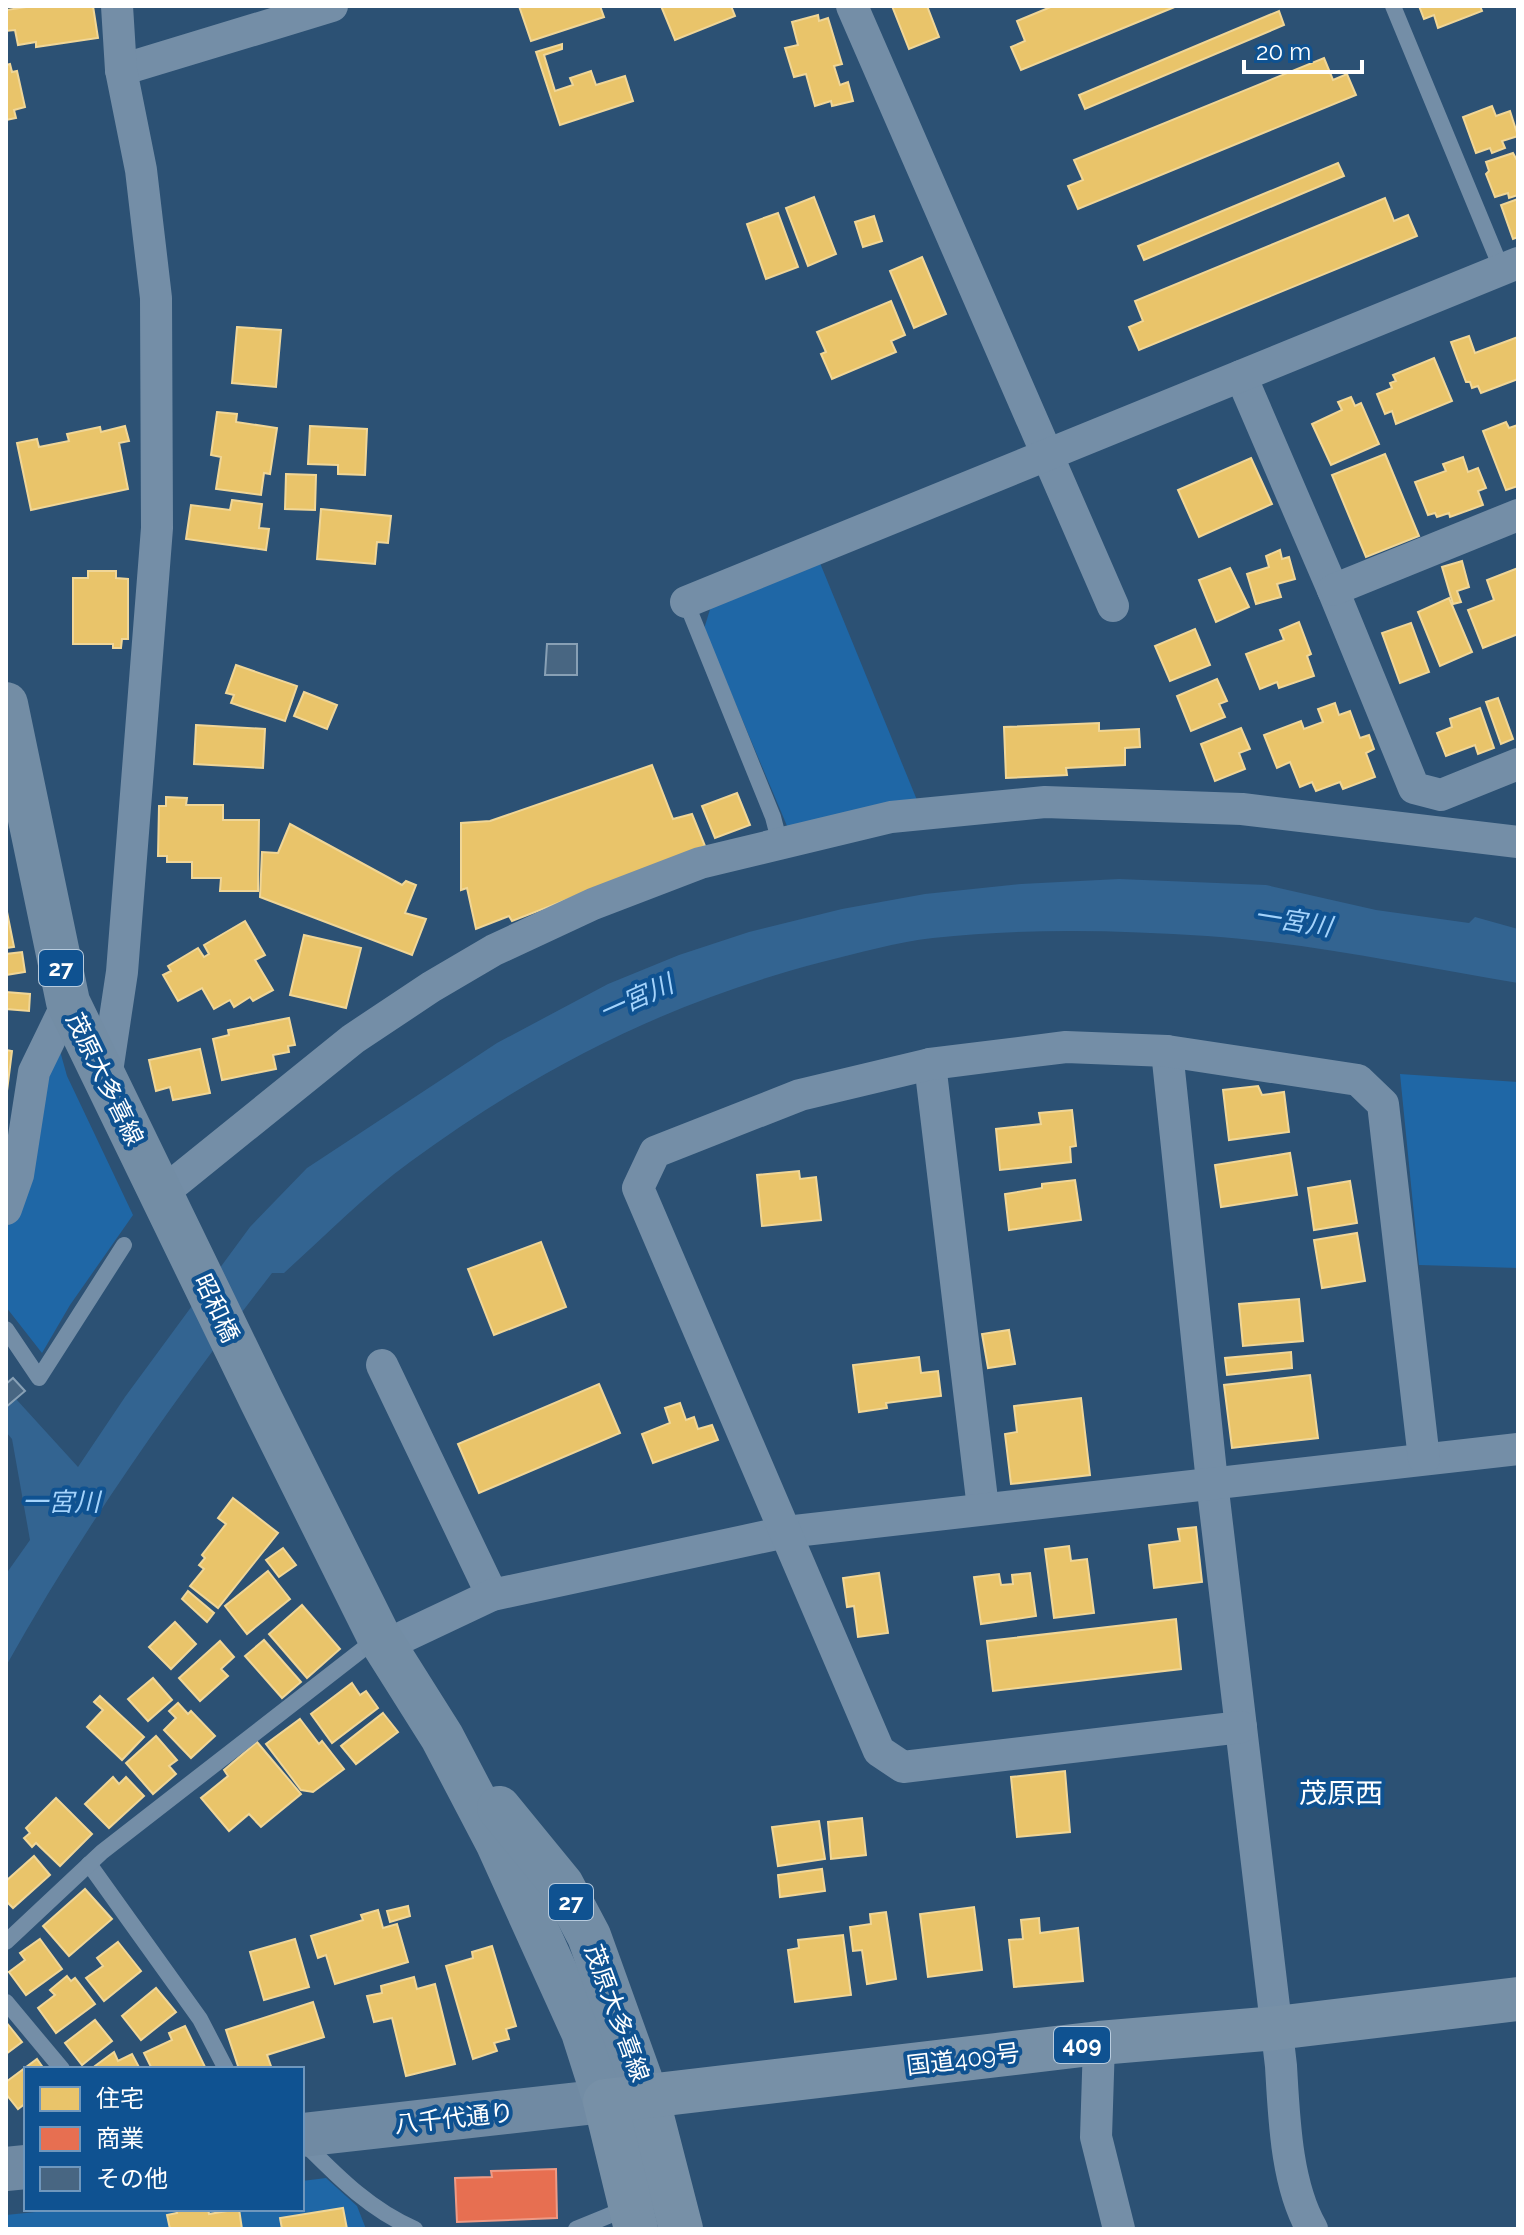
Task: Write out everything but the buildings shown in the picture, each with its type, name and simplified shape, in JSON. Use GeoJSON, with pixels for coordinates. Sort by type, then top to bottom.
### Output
{"type":"FeatureCollection","features":[{"type":"Feature","properties":{"kind":"highway","name":"国道409号"},"geometry":{"type":"LineString","coordinates":[[626,2099],[1099,2043],[1276,2028],[1518,1999]]}},
{"type":"Feature","properties":{"kind":"highway"},"geometry":{"type":"LineString","coordinates":[[626,2099],[634,2218]]}},
{"type":"Feature","properties":{"kind":"highway"},"geometry":{"type":"LineString","coordinates":[[626,2099],[681,2229]]}},
{"type":"Feature","properties":{"kind":"main road","name":"茂原大多喜線"},"geometry":{"type":"LineString","coordinates":[[6,704],[68,1002],[166,1204]]}},
{"type":"Feature","properties":{"kind":"main road","name":"昭和橋"},"geometry":{"type":"LineString","coordinates":[[166,1204],[262,1402]]}},
{"type":"Feature","properties":{"kind":"main road","name":"茂原大多喜線"},"geometry":{"type":"LineString","coordinates":[[262,1402],[381,1642],[442,1737],[562,1885],[589,1936],[626,2099]]}},
{"type":"Feature","properties":{"kind":"street"},"geometry":{"type":"LineString","coordinates":[[106,1078],[122,972],[157,528],[156,298],[141,170],[121,70],[117,6]]}},
{"type":"Feature","properties":{"kind":"street"},"geometry":{"type":"LineString","coordinates":[[121,70],[332,6]]}},
{"type":"Feature","properties":{"kind":"street"},"geometry":{"type":"LineString","coordinates":[[852,6],[1113,606]]}},
{"type":"Feature","properties":{"kind":"street"},"geometry":{"type":"LineString","coordinates":[[686,602],[1510,266]]}},
{"type":"Feature","properties":{"kind":"street"},"geometry":{"type":"LineString","coordinates":[[1241,376],[1414,788],[1441,795],[1518,764]]}},
{"type":"Feature","properties":{"kind":"street"},"geometry":{"type":"LineString","coordinates":[[1333,590],[1518,515]]}},
{"type":"Feature","properties":{"kind":"street"},"geometry":{"type":"LineString","coordinates":[[166,1204],[353,1039],[431,987],[494,950],[593,904],[700,863],[891,817],[1045,802],[1242,809],[1518,842]]}},
{"type":"Feature","properties":{"kind":"street"},"geometry":{"type":"LineString","coordinates":[[6,1209],[18,1175],[34,1072],[68,1002]]}},
{"type":"Feature","properties":{"kind":"street"},"geometry":{"type":"LineString","coordinates":[[1241,1727],[903,1767],[879,1751],[638,1188],[655,1152],[800,1095],[930,1064],[1066,1047],[1167,1051],[1358,1080],[1383,1104],[1424,1459]]}},
{"type":"Feature","properties":{"kind":"street"},"geometry":{"type":"LineString","coordinates":[[1167,1051],[1287,2150],[1306,2218],[1312,2229]]}},
{"type":"Feature","properties":{"kind":"street"},"geometry":{"type":"LineString","coordinates":[[930,1064],[983,1508]]}},
{"type":"Feature","properties":{"kind":"street"},"geometry":{"type":"LineString","coordinates":[[382,1365],[492,1595]]}},
{"type":"Feature","properties":{"kind":"street"},"geometry":{"type":"LineString","coordinates":[[381,1642],[492,1595],[786,1532],[1518,1449]]}},
{"type":"Feature","properties":{"kind":"street"},"geometry":{"type":"LineString","coordinates":[[1099,2043],[1096,2137],[1119,2229]]}},
{"type":"Feature","properties":{"kind":"street","name":"八千代通り"},"geometry":{"type":"LineString","coordinates":[[304,2138],[626,2099]]}},
{"type":"Feature","properties":{"kind":"lane"},"geometry":{"type":"LineString","coordinates":[[1393,6],[1510,266]]}},
{"type":"Feature","properties":{"kind":"lane"},"geometry":{"type":"LineString","coordinates":[[686,602],[773,817],[780,844]]}},
{"type":"Feature","properties":{"kind":"lane"},"geometry":{"type":"LineString","coordinates":[[6,1329],[39,1378],[124,1245]]}},
{"type":"Feature","properties":{"kind":"lane"},"geometry":{"type":"LineString","coordinates":[[6,1942],[89,1864],[381,1642]]}},
{"type":"Feature","properties":{"kind":"lane"},"geometry":{"type":"LineString","coordinates":[[89,1864],[200,2019],[225,2067]]}},
{"type":"Feature","properties":{"kind":"lane"},"geometry":{"type":"LineString","coordinates":[[6,2002],[60,2067]]}},
{"type":"Feature","properties":{"kind":"lane"},"geometry":{"type":"LineString","coordinates":[[304,2140],[327,2167],[388,2224],[415,2229]]}},
{"type":"Feature","properties":{"kind":"lane"},"geometry":{"type":"LineString","coordinates":[[576,2229],[634,2218]]}},
{"type":"Feature","properties":{"kind":"shaded area"},"geometry":{"type":"Polygon","coordinates":[[[820,563],[919,805],[790,833],[704,629],[711,606],[820,563]]]}},
{"type":"Feature","properties":{"kind":"shaded area"},"geometry":{"type":"Polygon","coordinates":[[[60,1051],[67,1076],[133,1215],[70,1305],[42,1353],[6,1307],[6,1229],[29,1179],[44,1069],[60,1051]]]}},
{"type":"Feature","properties":{"kind":"shaded area"},"geometry":{"type":"Polygon","coordinates":[[[1400,1074],[1518,1082],[1518,1268],[1419,1265],[1400,1074]]]}},
{"type":"Feature","properties":{"kind":"shaded area"},"geometry":{"type":"Polygon","coordinates":[[[326,2178],[357,2206],[366,2229],[6,2229],[6,2215],[45,2211],[304,2211],[304,2181],[326,2178]]]}},
{"type":"Feature","properties":{"kind":"water","name":"一宮川"},"geometry":{"type":"Polygon","coordinates":[[[1119,879],[1266,885],[1376,910],[1469,923],[1475,917],[1518,929],[1518,983],[1324,949],[1246,939],[1104,931],[1036,931],[967,935],[891,945],[765,978],[658,1018],[556,1068],[458,1128],[377,1188],[284,1273],[272,1273],[200,1368],[98,1514],[6,1666],[6,1574],[30,1540],[12,1439],[6,1432],[6,1388],[78,1467],[125,1397],[250,1227],[307,1168],[497,1043],[608,984],[679,955],[749,932],[842,909],[925,894],[1021,884],[1119,879]]]}},
{"type":"Feature","properties":{"kind":"district","name":"茂原西"},"geometry":{"type":"Point","coordinates":[1341,1793]}}]}
